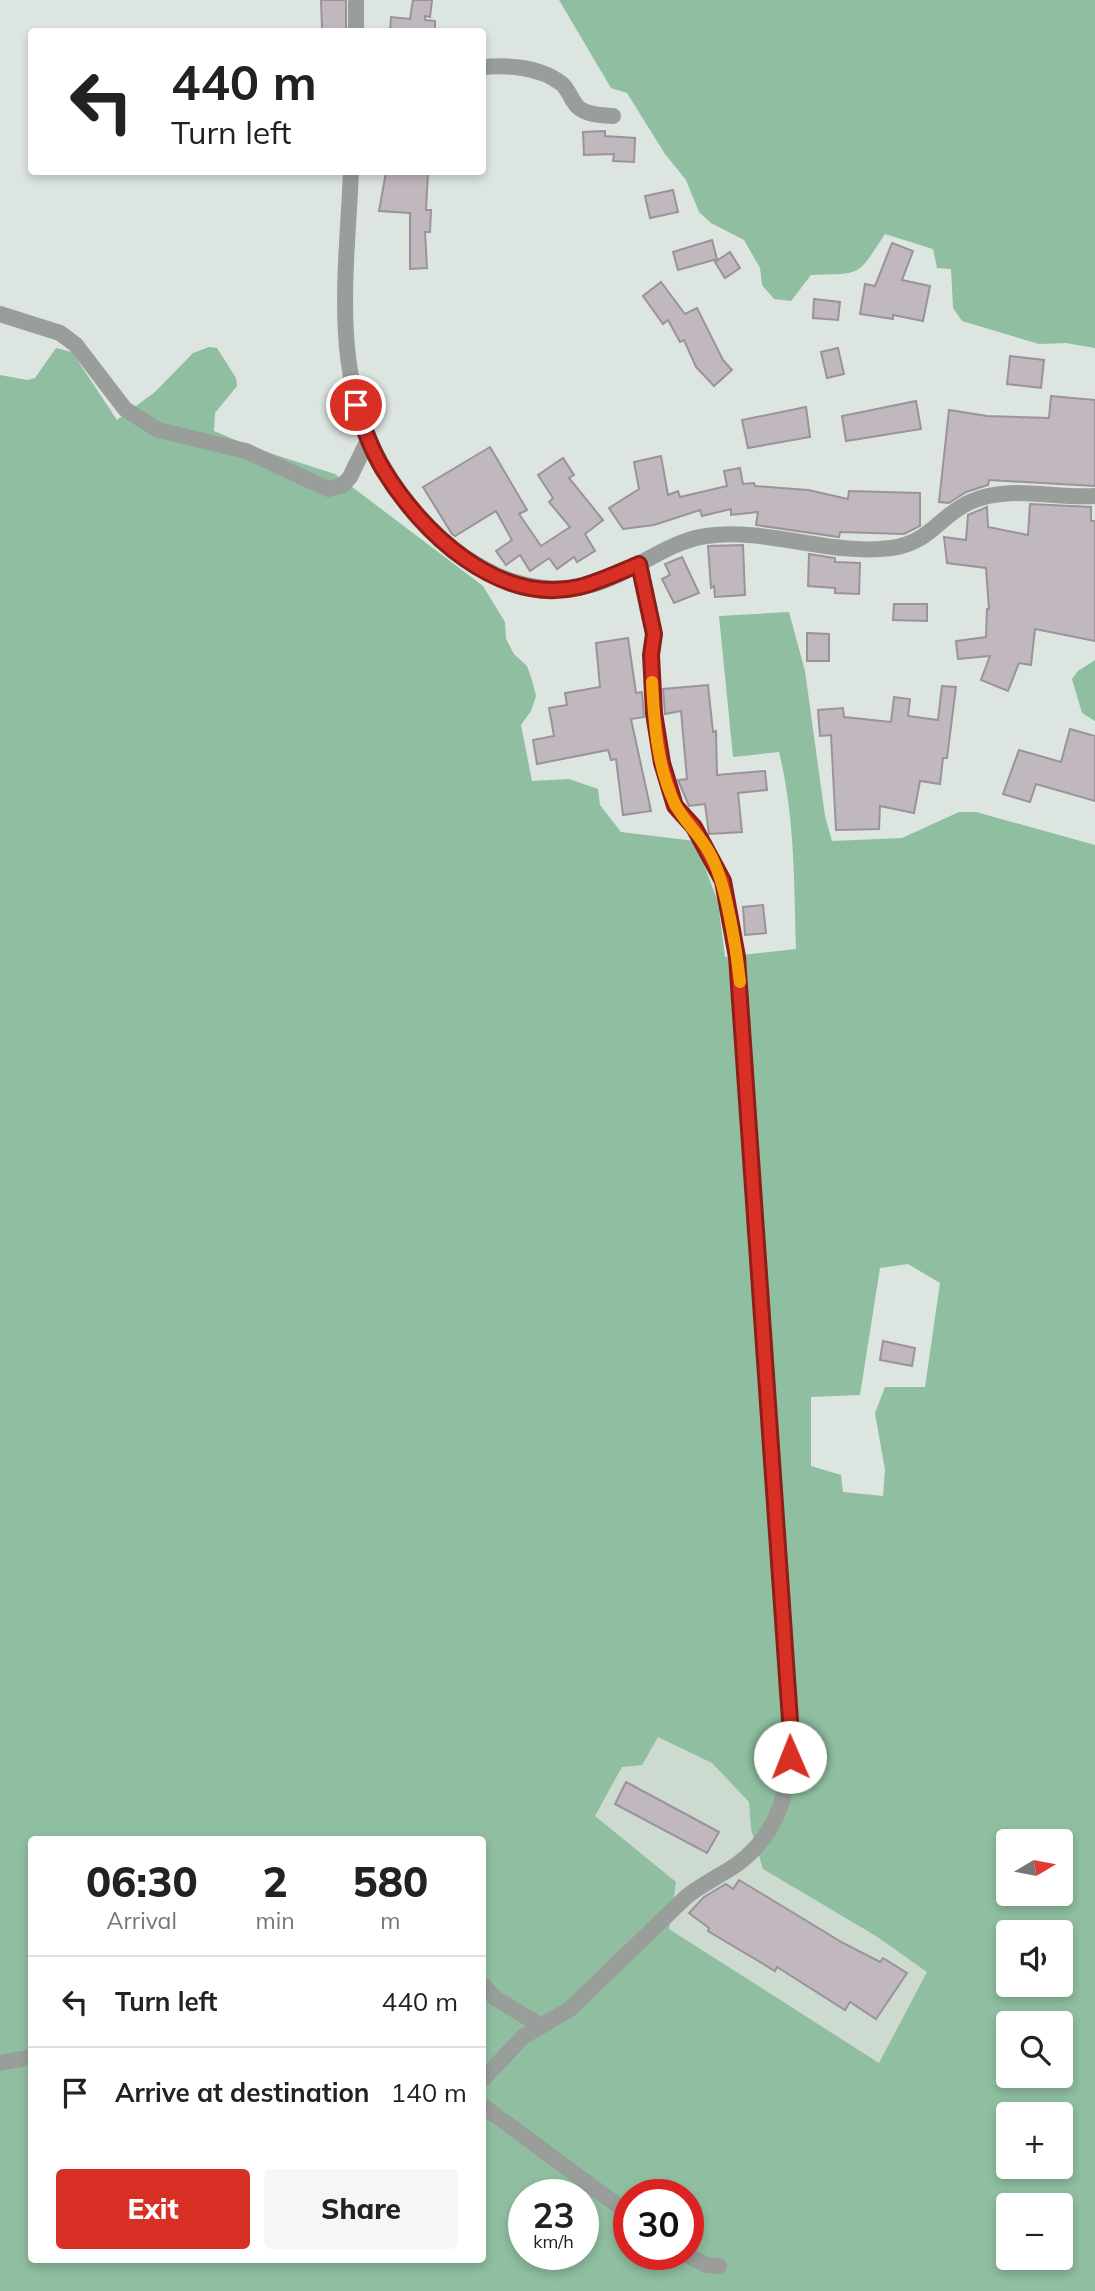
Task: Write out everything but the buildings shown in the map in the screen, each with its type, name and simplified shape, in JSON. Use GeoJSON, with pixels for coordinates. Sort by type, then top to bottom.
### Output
{"type":"FeatureCollection","features":[{"type":"Feature","properties":{"kind":"street"},"geometry":{"type":"LineString","coordinates":[[356,0],[356,28]]}},
{"type":"Feature","properties":{"kind":"street"},"geometry":{"type":"LineString","coordinates":[[486,67],[504,65],[532,71],[562,84],[575,105],[582,110],[613,116]]}},
{"type":"Feature","properties":{"kind":"street"},"geometry":{"type":"LineString","coordinates":[[351,175],[343,305],[356,405],[368,440],[383,470],[435,535],[491,574],[510,582],[543,589],[577,588],[639,564],[682,542],[726,534],[823,547],[892,548],[920,540],[958,509],[985,498],[1022,493],[1095,496]]}},
{"type":"Feature","properties":{"kind":"street"},"geometry":{"type":"LineString","coordinates":[[0,314],[42,324],[68,339],[125,409],[140,422],[158,430],[246,451],[328,489],[343,485],[350,477],[368,440]]}},
{"type":"Feature","properties":{"kind":"street"},"geometry":{"type":"LineString","coordinates":[[486,2076],[523,2037],[570,2009],[704,1882],[743,1859],[779,1812],[789,1779],[791,1735],[737,957],[723,881],[694,827],[675,806],[662,763],[654,713],[651,655],[654,634],[639,564]]}},
{"type":"Feature","properties":{"kind":"street"},"geometry":{"type":"LineString","coordinates":[[486,1988],[495,1998],[541,2026]]}},
{"type":"Feature","properties":{"kind":"street"},"geometry":{"type":"LineString","coordinates":[[0,2063],[28,2058]]}},
{"type":"Feature","properties":{"kind":"street"},"geometry":{"type":"LineString","coordinates":[[486,2109],[499,2121],[613,2202]]}},
{"type":"Feature","properties":{"kind":"street"},"geometry":{"type":"LineString","coordinates":[[704,2264],[719,2266]]}},
{"type":"Feature","properties":{"kind":"shaded area"},"geometry":{"type":"Polygon","coordinates":[[[657,1736],[712,1763],[749,1802],[751,1829],[876,1936],[928,1972],[879,2063],[669,1929],[595,1816],[622,1767],[642,1764],[657,1736]]]}},
{"type":"Feature","properties":{"kind":"green space"},"geometry":{"type":"Polygon","coordinates":[[[559,0],[1095,0],[1095,348],[1066,343],[1039,344],[962,321],[953,308],[951,269],[937,268],[933,249],[885,234],[869,259],[857,270],[850,273],[811,275],[791,301],[774,299],[762,285],[760,268],[744,240],[711,223],[699,212],[686,180],[665,154],[627,93],[611,88],[559,0]]]}},
{"type":"Feature","properties":{"kind":"green space"},"geometry":{"type":"Polygon","coordinates":[[[209,347],[217,348],[236,378],[237,386],[215,413],[214,431],[254,448],[335,474],[483,586],[505,622],[506,639],[514,654],[527,666],[532,680],[536,696],[531,711],[521,725],[532,781],[569,779],[598,789],[600,805],[621,832],[695,841],[718,902],[725,957],[796,949],[791,825],[779,752],[733,757],[719,616],[789,612],[805,671],[825,816],[832,841],[902,838],[959,812],[976,812],[1095,845],[1095,2291],[0,2291],[0,375],[27,380],[35,378],[56,348],[72,352],[117,420],[155,392],[193,353],[209,347]],[[908,1264],[880,1268],[860,1395],[811,1397],[811,1466],[841,1475],[843,1492],[883,1496],[885,1470],[875,1413],[885,1387],[925,1387],[940,1283],[908,1264]],[[658,1737],[642,1765],[622,1767],[595,1816],[676,1882],[669,1929],[879,2063],[927,1972],[876,1936],[763,1869],[751,1829],[749,1802],[712,1763],[658,1737]]]}},
{"type":"Feature","properties":{"kind":"green space"},"geometry":{"type":"Polygon","coordinates":[[[1095,660],[1095,721],[1082,713],[1072,679],[1078,671],[1095,660]]]}},
{"type":"Feature","properties":{"kind":"slow traffic"},"geometry":{"type":"LineString","coordinates":[[652,682],[657,738],[667,782],[675,806],[694,827],[711,854],[723,881],[740,982]]}},
{"type":"Feature","properties":{"kind":"route"},"geometry":{"type":"LineString","coordinates":[[356,405],[368,440],[383,470],[407,502],[435,535],[491,574],[510,582],[543,589],[577,588],[639,564],[654,634],[651,655],[654,713],[662,763],[675,806],[694,827],[711,854],[723,881],[737,957],[744,1027],[758,1276],[791,1735],[790,1757]]}}]}
